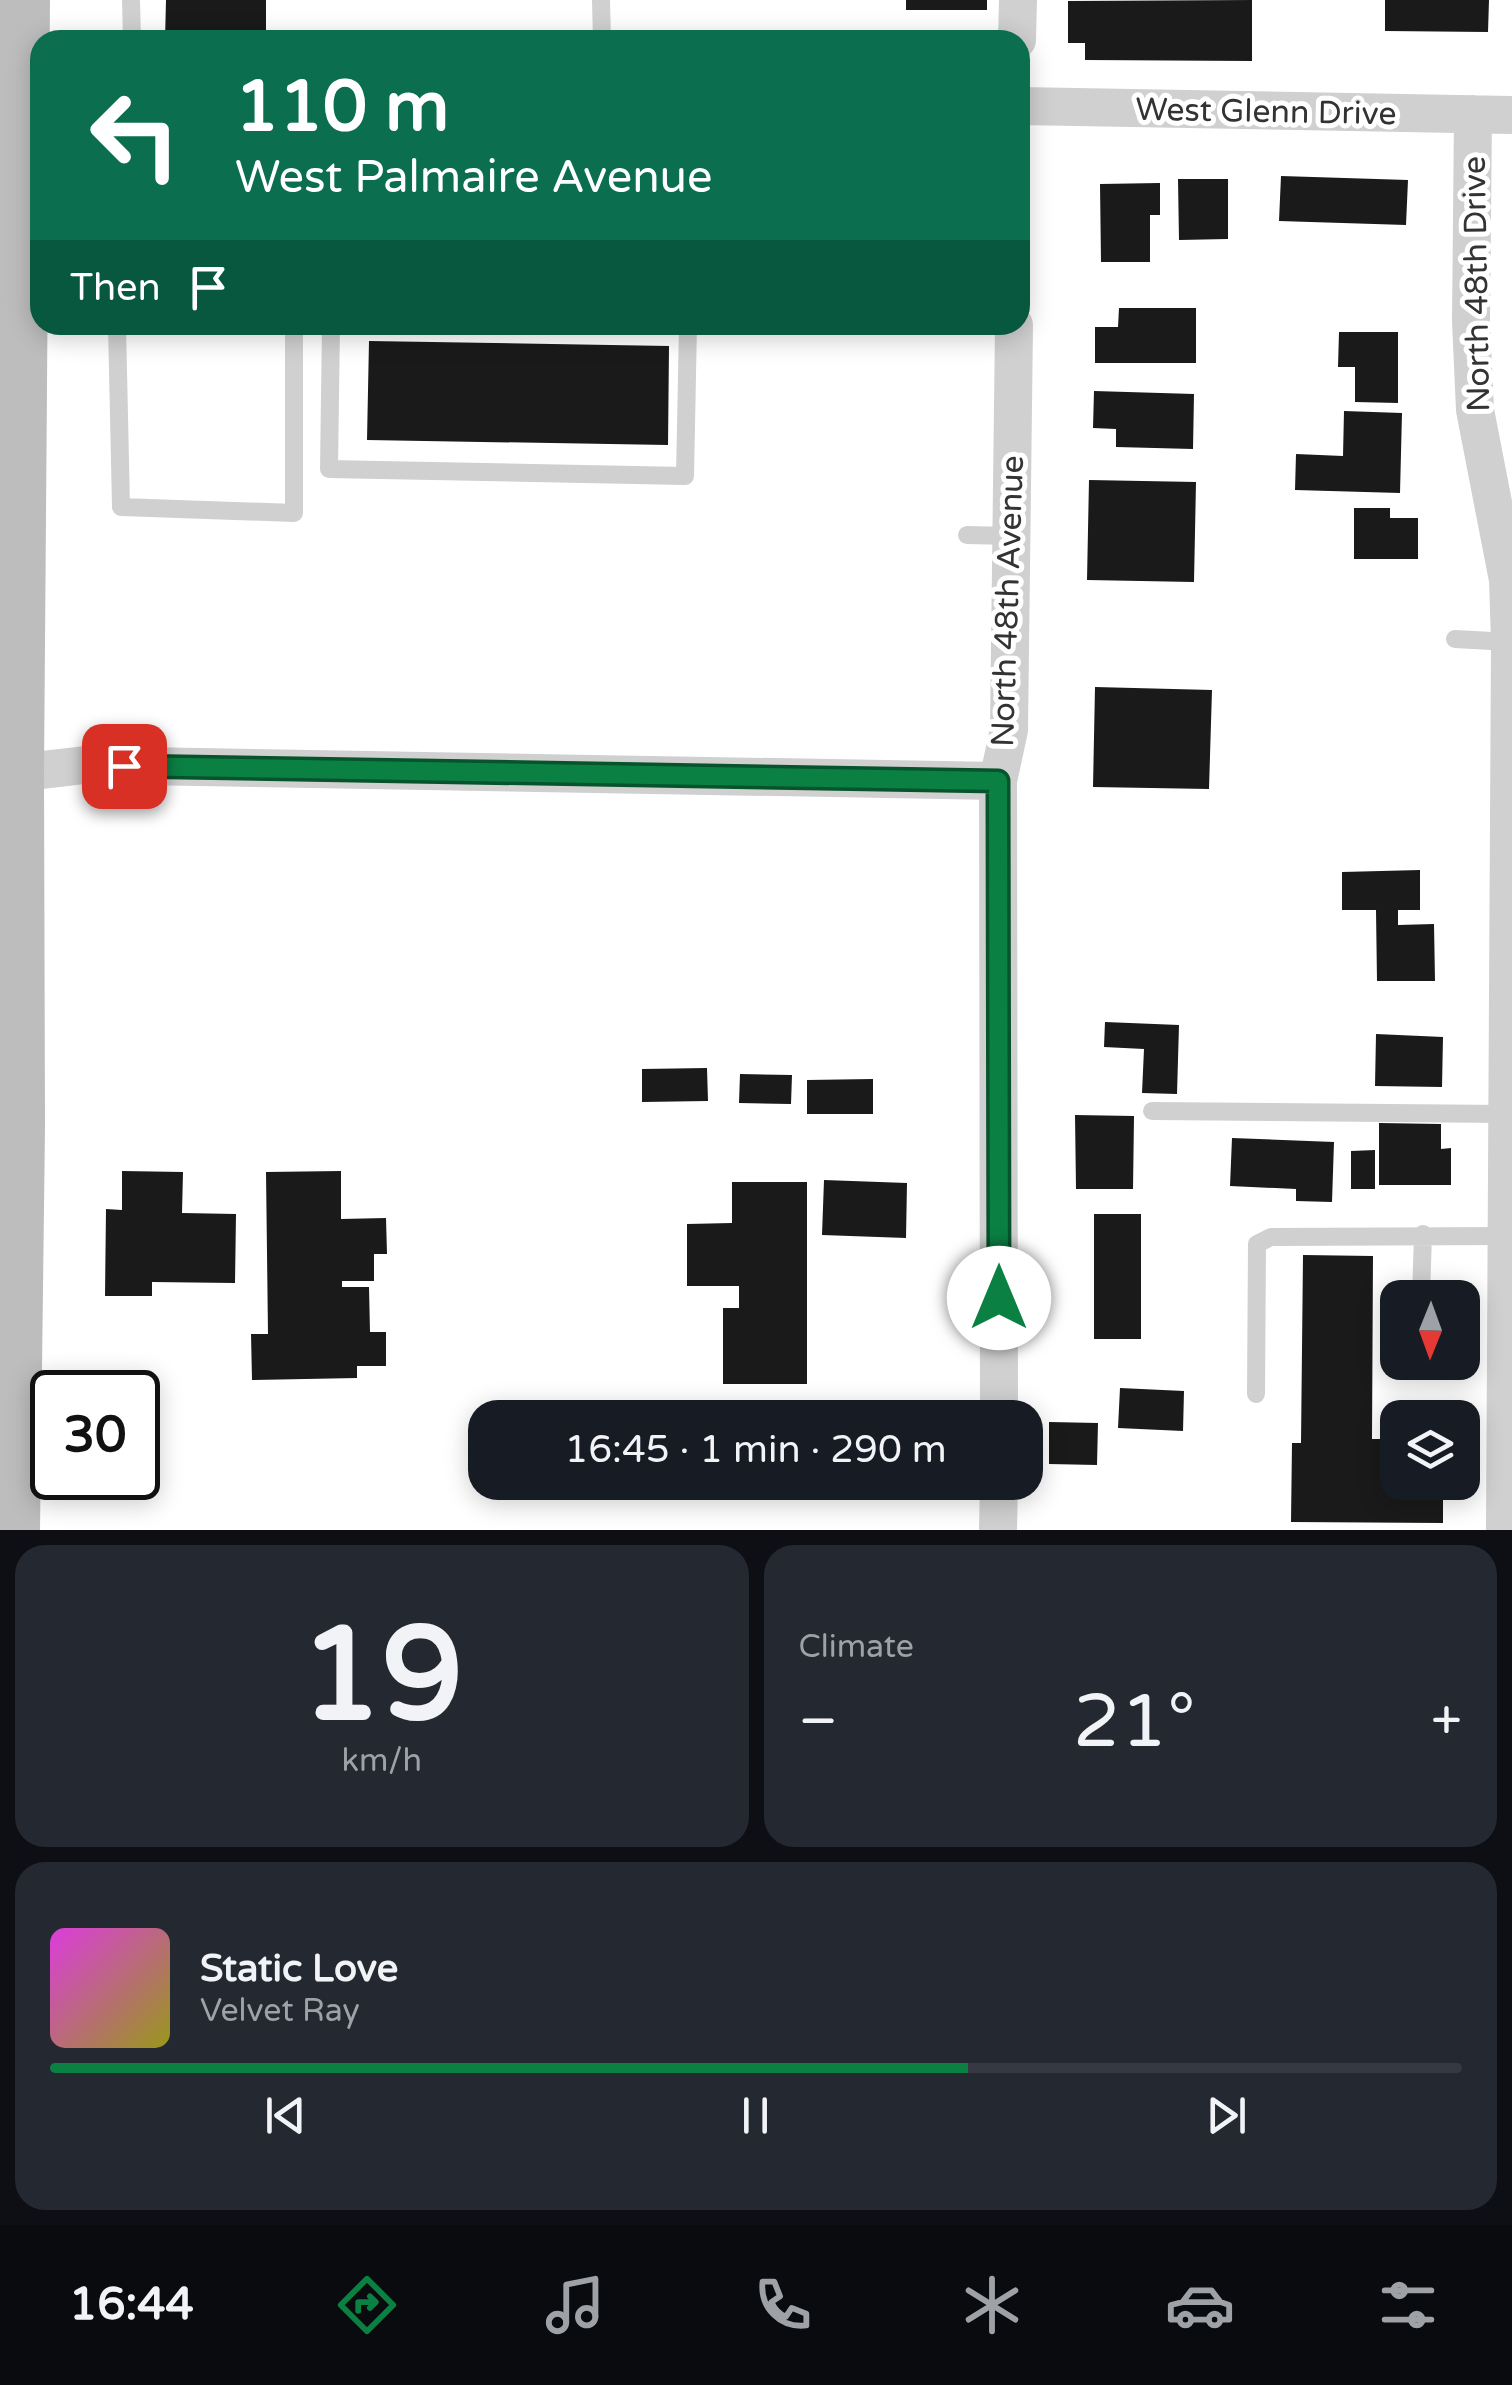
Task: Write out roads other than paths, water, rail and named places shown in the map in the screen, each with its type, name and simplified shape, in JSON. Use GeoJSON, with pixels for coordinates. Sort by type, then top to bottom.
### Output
{"type":"FeatureCollection","features":[{"type":"Feature","properties":{"kind":"street"},"geometry":{"type":"LineString","coordinates":[[24,0],[12,52],[30,281]]}},
{"type":"Feature","properties":{"kind":"street"},"geometry":{"type":"LineString","coordinates":[[1018,0],[1018,30]]}},
{"type":"Feature","properties":{"kind":"street","name":"West Glenn Drive"},"geometry":{"type":"LineString","coordinates":[[1030,106],[1512,115]]}},
{"type":"Feature","properties":{"kind":"street","name":"North 48th Drive"},"geometry":{"type":"LineString","coordinates":[[1473,114],[1471,320],[1476,410],[1508,580],[1510,642],[1505,1530]]}},
{"type":"Feature","properties":{"kind":"street"},"geometry":{"type":"LineString","coordinates":[[14,1530],[8,1359],[20,1127],[9,774],[31,335]]}},
{"type":"Feature","properties":{"kind":"street","name":"North 48th Avenue"},"geometry":{"type":"LineString","coordinates":[[999,1400],[998,781],[1009,730],[1014,335]]}},
{"type":"Feature","properties":{"kind":"street"},"geometry":{"type":"LineString","coordinates":[[9,774],[85,765],[998,781]]}},
{"type":"Feature","properties":{"kind":"street"},"geometry":{"type":"LineString","coordinates":[[998,1500],[998,1530]]}},
{"type":"Feature","properties":{"kind":"lane"},"geometry":{"type":"LineString","coordinates":[[131,0],[132,30]]}},
{"type":"Feature","properties":{"kind":"lane"},"geometry":{"type":"LineString","coordinates":[[602,0],[602,30]]}},
{"type":"Feature","properties":{"kind":"lane"},"geometry":{"type":"LineString","coordinates":[[117,335],[122,507],[294,513],[294,335]]}},
{"type":"Feature","properties":{"kind":"lane"},"geometry":{"type":"LineString","coordinates":[[330,335],[329,469],[686,476],[688,335]]}},
{"type":"Feature","properties":{"kind":"lane"},"geometry":{"type":"LineString","coordinates":[[967,535],[1012,536]]}},
{"type":"Feature","properties":{"kind":"lane"},"geometry":{"type":"LineString","coordinates":[[1455,639],[1510,642]]}},
{"type":"Feature","properties":{"kind":"lane"},"geometry":{"type":"LineString","coordinates":[[1152,1111],[1507,1114]]}},
{"type":"Feature","properties":{"kind":"lane"},"geometry":{"type":"LineString","coordinates":[[1421,1280],[1422,1234]]}},
{"type":"Feature","properties":{"kind":"lane"},"geometry":{"type":"LineString","coordinates":[[1256,1394],[1257,1244],[1271,1237],[1506,1236]]}}]}
